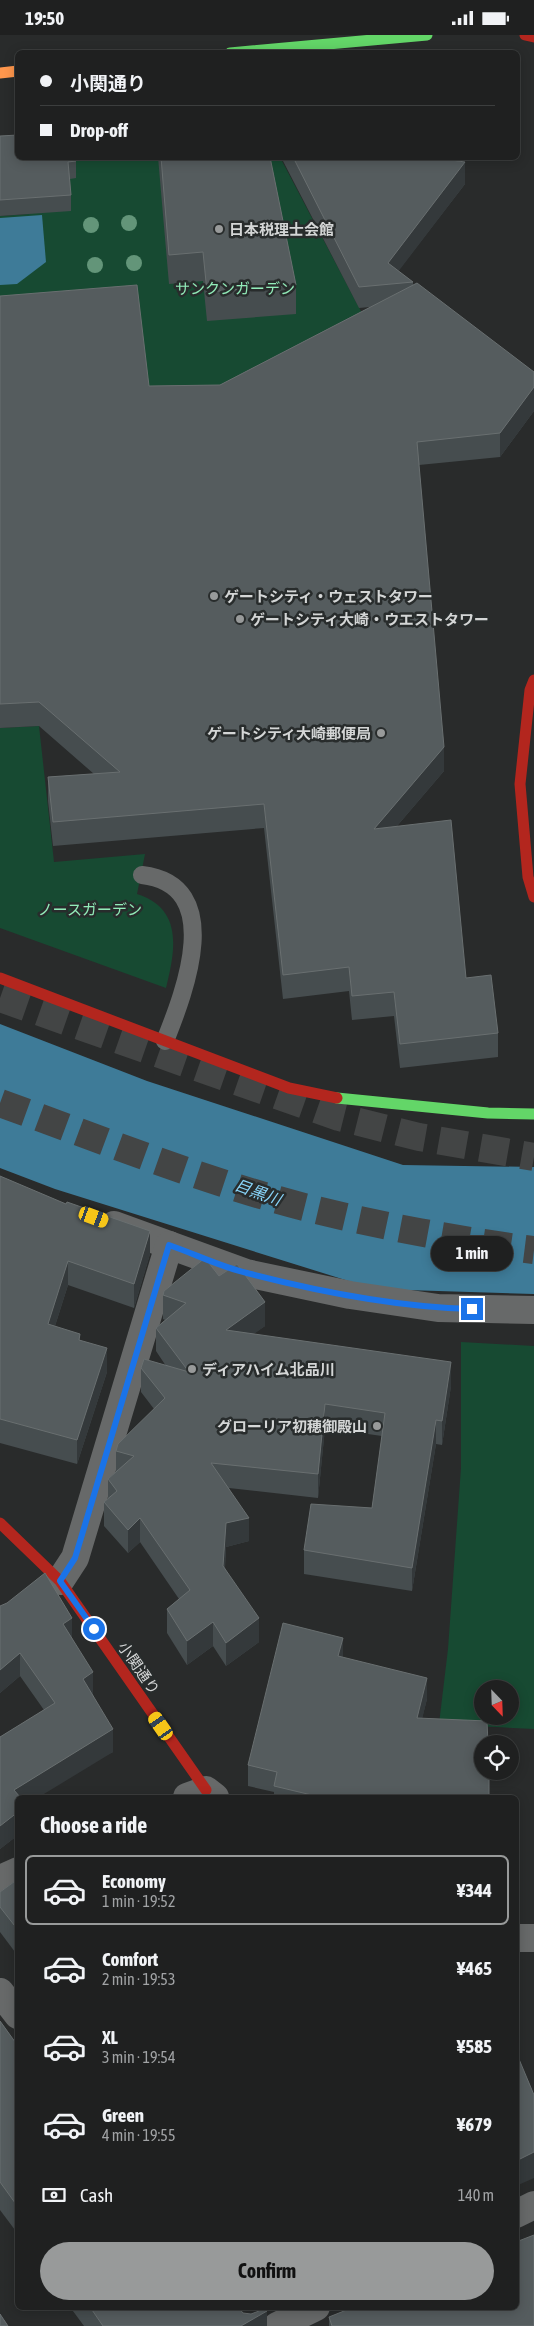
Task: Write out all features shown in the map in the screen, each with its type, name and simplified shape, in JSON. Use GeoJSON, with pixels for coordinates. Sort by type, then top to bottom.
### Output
{"type":"FeatureCollection","features":[{"type":"Feature","properties":{"kind":"street"},"geometry":{"type":"LineString","coordinates":[[263,50],[427,35]]}},
{"type":"Feature","properties":{"kind":"street"},"geometry":{"type":"LineString","coordinates":[[525,35],[534,37]]}},
{"type":"Feature","properties":{"kind":"street"},"geometry":{"type":"LineString","coordinates":[[0,73],[15,71]]}},
{"type":"Feature","properties":{"kind":"street"},"geometry":{"type":"LineString","coordinates":[[534,680],[530,690],[520,784],[528,877],[534,897]]}},
{"type":"Feature","properties":{"kind":"street"},"geometry":{"type":"LineString","coordinates":[[0,978],[289,1088],[346,1100],[488,1113],[534,1114]]}},
{"type":"Feature","properties":{"kind":"street"},"geometry":{"type":"LineString","coordinates":[[94,1217],[246,1273],[350,1295],[438,1308],[534,1310]]}},
{"type":"Feature","properties":{"kind":"street"},"geometry":{"type":"LineString","coordinates":[[50,1581],[75,1558],[169,1245]]}},
{"type":"Feature","properties":{"kind":"street","name":"小関通り"},"geometry":{"type":"LineString","coordinates":[[0,1523],[50,1581],[203,1795]]}},
{"type":"Feature","properties":{"kind":"street"},"geometry":{"type":"LineString","coordinates":[[0,1879],[15,1872]]}},
{"type":"Feature","properties":{"kind":"street"},"geometry":{"type":"LineString","coordinates":[[519,1938],[534,1938]]}},
{"type":"Feature","properties":{"kind":"street"},"geometry":{"type":"LineString","coordinates":[[0,1992],[15,2011]]}},
{"type":"Feature","properties":{"kind":"street"},"geometry":{"type":"LineString","coordinates":[[519,2212],[534,2205]]}},
{"type":"Feature","properties":{"kind":"street"},"geometry":{"type":"LineString","coordinates":[[277,2326],[310,2310]]}},
{"type":"Feature","properties":{"kind":"lane"},"geometry":{"type":"LineString","coordinates":[[142,875],[155,876],[173,885],[186,899],[190,923],[193,949],[188,976],[164,1041]]}},
{"type":"Feature","properties":{"kind":"green space","name":"サンクンガーデン"},"geometry":{"type":"Polygon","coordinates":[[[51,160],[282,161],[364,317],[366,334],[149,410],[0,320],[0,216],[29,214],[51,160]]]}},
{"type":"Feature","properties":{"kind":"green space","name":"ノースガーデン"},"geometry":{"type":"Polygon","coordinates":[[[39,726],[54,862],[145,854],[137,894],[152,901],[163,910],[169,921],[172,933],[172,960],[166,988],[0,928],[0,728],[39,726]]]}},
{"type":"Feature","properties":{"kind":"green space"},"geometry":{"type":"Polygon","coordinates":[[[461,1342],[534,1346],[534,1729],[439,1724],[448,1649],[461,1468],[461,1342]]]}},
{"type":"Feature","properties":{"kind":"water"},"geometry":{"type":"Polygon","coordinates":[[[42,215],[46,262],[17,284],[0,285],[0,218],[42,215]]]}},
{"type":"Feature","properties":{"kind":"water","name":"目黒川"},"geometry":{"type":"Polygon","coordinates":[[[0,1024],[147,1081],[403,1165],[534,1167],[534,1294],[374,1289],[55,1189],[0,1168],[0,1024]]]}},
{"type":"Feature","properties":{"kind":"building"},"geometry":{"type":"Polygon","coordinates":[[[15,135],[15,160],[76,160],[68,162],[71,195],[0,200],[0,136],[15,135]]]}},
{"type":"Feature","properties":{"kind":"building","name":"日本税理士会館"},"geometry":{"type":"Polygon","coordinates":[[[161,160],[271,160],[296,285],[207,292],[203,252],[169,255],[161,160]]]}},
{"type":"Feature","properties":{"kind":"building"},"geometry":{"type":"Polygon","coordinates":[[[295,160],[451,160],[465,162],[388,263],[413,282],[359,287],[295,160]]]}},
{"type":"Feature","properties":{"kind":"building","name":"ゲートシティ・ウェストタワー"},"geometry":{"type":"Polygon","coordinates":[[[417,283],[534,372],[534,387],[500,433],[417,442],[444,747],[374,829],[451,820],[466,978],[491,975],[498,1033],[400,1044],[394,992],[352,996],[349,967],[283,975],[264,804],[53,822],[48,777],[120,772],[39,702],[0,704],[0,296],[137,285],[149,386],[220,385],[417,283]]]}},
{"type":"Feature","properties":{"kind":"building"},"geometry":{"type":"Polygon","coordinates":[[[0,1176],[66,1204],[67,1202],[150,1231],[134,1284],[68,1261],[48,1324],[80,1334],[79,1340],[107,1348],[77,1440],[0,1419],[0,1176]]]}},
{"type":"Feature","properties":{"kind":"building"},"geometry":{"type":"Polygon","coordinates":[[[205,1258],[219,1276],[237,1264],[265,1302],[226,1330],[451,1362],[442,1421],[436,1420],[412,1568],[304,1550],[311,1504],[372,1508],[385,1413],[325,1404],[318,1474],[211,1463],[249,1518],[226,1523],[223,1566],[259,1618],[226,1643],[213,1622],[187,1641],[167,1609],[190,1590],[140,1518],[128,1530],[104,1502],[117,1491],[108,1479],[134,1456],[116,1451],[118,1444],[165,1398],[141,1368],[144,1359],[189,1372],[156,1328],[186,1303],[163,1295],[164,1291],[205,1258]]]}},
{"type":"Feature","properties":{"kind":"building"},"geometry":{"type":"Polygon","coordinates":[[[45,1573],[72,1618],[63,1624],[93,1672],[83,1679],[113,1729],[14,1790],[18,1795],[15,1795],[15,1814],[0,1826],[0,1737],[55,1703],[20,1653],[0,1670],[0,1606],[7,1603],[45,1573]]]}},
{"type":"Feature","properties":{"kind":"building"},"geometry":{"type":"Polygon","coordinates":[[[283,1623],[343,1638],[338,1656],[427,1678],[417,1718],[474,1720],[474,1725],[487,1725],[488,1735],[474,1735],[474,1780],[489,1780],[489,1795],[312,1795],[274,1786],[277,1772],[248,1765],[283,1623]]]}},
{"type":"Feature","properties":{"kind":"building"},"geometry":{"type":"Polygon","coordinates":[[[15,1881],[15,1926],[0,1907],[0,1892],[15,1881]]]}},
{"type":"Feature","properties":{"kind":"building"},"geometry":{"type":"Polygon","coordinates":[[[0,2021],[15,2042],[15,2203],[0,2182],[0,2021]]]}},
{"type":"Feature","properties":{"kind":"building"},"geometry":{"type":"Polygon","coordinates":[[[519,2059],[534,2095],[534,2152],[519,2160],[519,2059]]]}},
{"type":"Feature","properties":{"kind":"building"},"geometry":{"type":"Polygon","coordinates":[[[534,2235],[534,2326],[332,2326],[329,2317],[346,2310],[519,2310],[519,2241],[534,2235]]]}},
{"type":"Feature","properties":{"kind":"building"},"geometry":{"type":"Polygon","coordinates":[[[92,2310],[240,2310],[243,2313],[251,2314],[260,2310],[267,2311],[241,2326],[103,2326],[92,2310]]]}},
{"type":"Feature","properties":{"kind":"building"},"geometry":{"type":"Polygon","coordinates":[[[0,2314],[8,2326],[0,2326],[0,2314]]]}},
{"type":"Feature","properties":{"kind":"tunnel"},"geometry":{"type":"LineString","coordinates":[[0,998],[339,1117],[419,1137],[534,1157]]}},
{"type":"Feature","properties":{"kind":"tunnel"},"geometry":{"type":"LineString","coordinates":[[0,1103],[188,1172],[304,1207],[418,1232],[534,1250]]}},
{"type":"Feature","properties":{"kind":"traffic: fast"},"geometry":{"type":"LineString","coordinates":[[263,50],[427,35]]}},
{"type":"Feature","properties":{"kind":"traffic: fast"},"geometry":{"type":"LineString","coordinates":[[337,1098],[488,1113],[534,1114]]}},
{"type":"Feature","properties":{"kind":"traffic: slow"},"geometry":{"type":"LineString","coordinates":[[0,73],[15,71]]}},
{"type":"Feature","properties":{"kind":"traffic: jam"},"geometry":{"type":"LineString","coordinates":[[525,35],[534,37]]}},
{"type":"Feature","properties":{"kind":"traffic: jam"},"geometry":{"type":"LineString","coordinates":[[534,680],[530,690],[520,784],[528,877],[534,897]]}},
{"type":"Feature","properties":{"kind":"traffic: jam"},"geometry":{"type":"LineString","coordinates":[[0,978],[289,1088],[337,1098]]}},
{"type":"Feature","properties":{"kind":"traffic: jam"},"geometry":{"type":"LineString","coordinates":[[0,1523],[60,1581],[206,1790]]}},
{"type":"Feature","properties":{"kind":"place","name":"日本税理士会館"},"geometry":{"type":"Point","coordinates":[219,229]}},
{"type":"Feature","properties":{"kind":"place","name":"ゲートシティ・ウェストタワー"},"geometry":{"type":"Point","coordinates":[214,596]}},
{"type":"Feature","properties":{"kind":"place","name":"ゲートシティ大崎・ウエストタワー"},"geometry":{"type":"Point","coordinates":[240,619]}},
{"type":"Feature","properties":{"kind":"place","name":"ゲートシティ大崎郵便局"},"geometry":{"type":"Point","coordinates":[381,733]}},
{"type":"Feature","properties":{"kind":"place","name":"ディアハイム北品川"},"geometry":{"type":"Point","coordinates":[192,1369]}},
{"type":"Feature","properties":{"kind":"place","name":"グローリア初穂御殿山"},"geometry":{"type":"Point","coordinates":[377,1426]}},
{"type":"Feature","properties":{"kind":"route"},"geometry":{"type":"LineString","coordinates":[[94,1629],[60,1581],[75,1558],[169,1245],[246,1273],[350,1295],[438,1308],[472,1309]]}}]}
